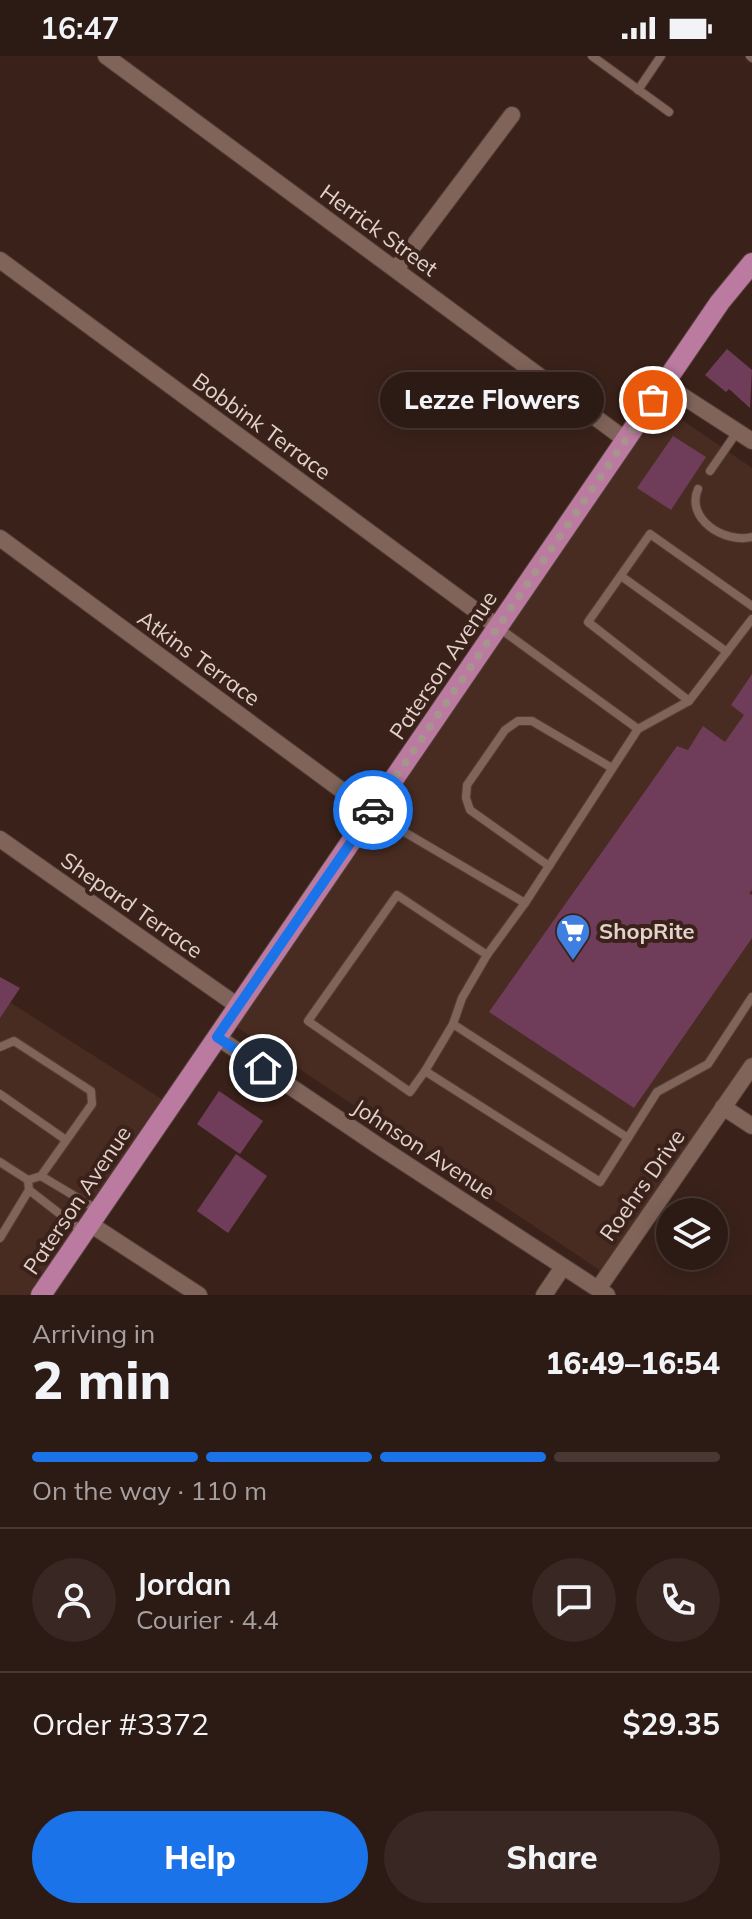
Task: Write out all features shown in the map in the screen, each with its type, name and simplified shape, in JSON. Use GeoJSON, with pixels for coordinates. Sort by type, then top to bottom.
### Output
{"type":"FeatureCollection","features":[{"type":"Feature","properties":{"kind":"main road","name":"Paterson Avenue"},"geometry":{"type":"LineString","coordinates":[[41,1295],[727,292],[752,263]]}},
{"type":"Feature","properties":{"kind":"street","name":"Herrick Street"},"geometry":{"type":"LineString","coordinates":[[106,56],[626,440]]}},
{"type":"Feature","properties":{"kind":"street"},"geometry":{"type":"LineString","coordinates":[[396,269],[512,115]]}},
{"type":"Feature","properties":{"kind":"street","name":"Bobbink Terrace"},"geometry":{"type":"LineString","coordinates":[[0,260],[498,627]]}},
{"type":"Feature","properties":{"kind":"street"},"geometry":{"type":"LineString","coordinates":[[664,384],[745,436]]}},
{"type":"Feature","properties":{"kind":"street","name":"Atkins Terrace"},"geometry":{"type":"LineString","coordinates":[[0,538],[371,812]]}},
{"type":"Feature","properties":{"kind":"street","name":"Shepard Terrace"},"geometry":{"type":"LineString","coordinates":[[0,839],[238,1006]]}},
{"type":"Feature","properties":{"kind":"street","name":"Johnson Avenue"},"geometry":{"type":"LineString","coordinates":[[217,1037],[603,1292]]}},
{"type":"Feature","properties":{"kind":"street","name":"Roehrs Drive"},"geometry":{"type":"LineString","coordinates":[[603,1292],[752,1066]]}},
{"type":"Feature","properties":{"kind":"street"},"geometry":{"type":"LineString","coordinates":[[723,1107],[752,1126]]}},
{"type":"Feature","properties":{"kind":"street"},"geometry":{"type":"LineString","coordinates":[[91,1222],[199,1295]]}},
{"type":"Feature","properties":{"kind":"street"},"geometry":{"type":"LineString","coordinates":[[544,1295],[563,1267]]}},
{"type":"Feature","properties":{"kind":"lane"},"geometry":{"type":"LineString","coordinates":[[592,56],[669,112]]}},
{"type":"Feature","properties":{"kind":"lane"},"geometry":{"type":"LineString","coordinates":[[638,90],[661,56]]}},
{"type":"Feature","properties":{"kind":"lane"},"geometry":{"type":"LineString","coordinates":[[710,471],[745,436]]}},
{"type":"Feature","properties":{"kind":"lane"},"geometry":{"type":"LineString","coordinates":[[698,489],[694,504],[696,513],[705,522],[734,538],[752,537]]}},
{"type":"Feature","properties":{"kind":"lane"},"geometry":{"type":"LineString","coordinates":[[689,701],[588,622],[650,534],[752,606]]}},
{"type":"Feature","properties":{"kind":"lane"},"geometry":{"type":"LineString","coordinates":[[621,576],[727,652]]}},
{"type":"Feature","properties":{"kind":"lane"},"geometry":{"type":"LineString","coordinates":[[487,955],[397,895],[308,1021],[410,1092],[453,1024],[462,998],[487,955],[525,903],[638,729],[689,701],[752,619]]}},
{"type":"Feature","properties":{"kind":"lane"},"geometry":{"type":"LineString","coordinates":[[498,627],[638,729]]}},
{"type":"Feature","properties":{"kind":"lane"},"geometry":{"type":"LineString","coordinates":[[549,866],[470,810],[466,798],[467,785],[505,730],[518,721],[532,721],[612,768]]}},
{"type":"Feature","properties":{"kind":"lane"},"geometry":{"type":"LineString","coordinates":[[371,812],[525,903]]}},
{"type":"Feature","properties":{"kind":"lane"},"geometry":{"type":"LineString","coordinates":[[425,1071],[600,1182],[657,1092],[708,1064],[752,997]]}},
{"type":"Feature","properties":{"kind":"lane"},"geometry":{"type":"LineString","coordinates":[[453,1024],[628,1138]]}},
{"type":"Feature","properties":{"kind":"lane"},"geometry":{"type":"LineString","coordinates":[[0,1047],[14,1041],[91,1091],[92,1104],[41,1176],[28,1180],[0,1162]]}},
{"type":"Feature","properties":{"kind":"lane"},"geometry":{"type":"LineString","coordinates":[[0,1094],[66,1140]]}},
{"type":"Feature","properties":{"kind":"lane"},"geometry":{"type":"LineString","coordinates":[[41,1176],[91,1222]]}},
{"type":"Feature","properties":{"kind":"lane"},"geometry":{"type":"LineString","coordinates":[[1,1236],[29,1190],[28,1180]]}},
{"type":"Feature","properties":{"kind":"lane"},"geometry":{"type":"LineString","coordinates":[[29,1190],[91,1222]]}},
{"type":"Feature","properties":{"kind":"shaded area"},"geometry":{"type":"Polygon","coordinates":[[[653,400],[752,468],[752,1066],[660,1198],[656,1198],[656,1204],[607,1275],[228,1021],[653,400]]]}},
{"type":"Feature","properties":{"kind":"shaded area"},"geometry":{"type":"Polygon","coordinates":[[[0,996],[171,1105],[41,1295],[0,1295],[0,996]]]}},
{"type":"Feature","properties":{"kind":"building"},"geometry":{"type":"Polygon","coordinates":[[[727,349],[752,370],[750,408],[729,389],[726,392],[705,375],[727,349]]]}},
{"type":"Feature","properties":{"kind":"building"},"geometry":{"type":"Polygon","coordinates":[[[673,436],[706,457],[671,510],[637,488],[673,436]]]}},
{"type":"Feature","properties":{"kind":"building"},"geometry":{"type":"Polygon","coordinates":[[[752,674],[752,890],[749,893],[752,895],[752,938],[634,1108],[489,1012],[677,746],[688,750],[703,726],[725,742],[744,715],[731,705],[752,674]]]}},
{"type":"Feature","properties":{"kind":"building"},"geometry":{"type":"Polygon","coordinates":[[[0,977],[20,988],[0,1018],[0,977]]]}},
{"type":"Feature","properties":{"kind":"building"},"geometry":{"type":"Polygon","coordinates":[[[219,1091],[263,1121],[240,1154],[197,1124],[219,1091]]]}},
{"type":"Feature","properties":{"kind":"building"},"geometry":{"type":"Polygon","coordinates":[[[236,1154],[267,1176],[228,1233],[197,1211],[236,1154]]]}},
{"type":"Feature","properties":{"kind":"way so far"},"geometry":{"type":"LineString","coordinates":[[373,810],[653,400]]}},
{"type":"Feature","properties":{"kind":"place","name":"Lezze Flowers"},"geometry":{"type":"Point","coordinates":[653,400]}},
{"type":"Feature","properties":{"kind":"place","name":"ShopRite"},"geometry":{"type":"Point","coordinates":[573,962]}},
{"type":"Feature","properties":{"kind":"route"},"geometry":{"type":"LineString","coordinates":[[263,1068],[217,1037],[373,810]]}}]}
